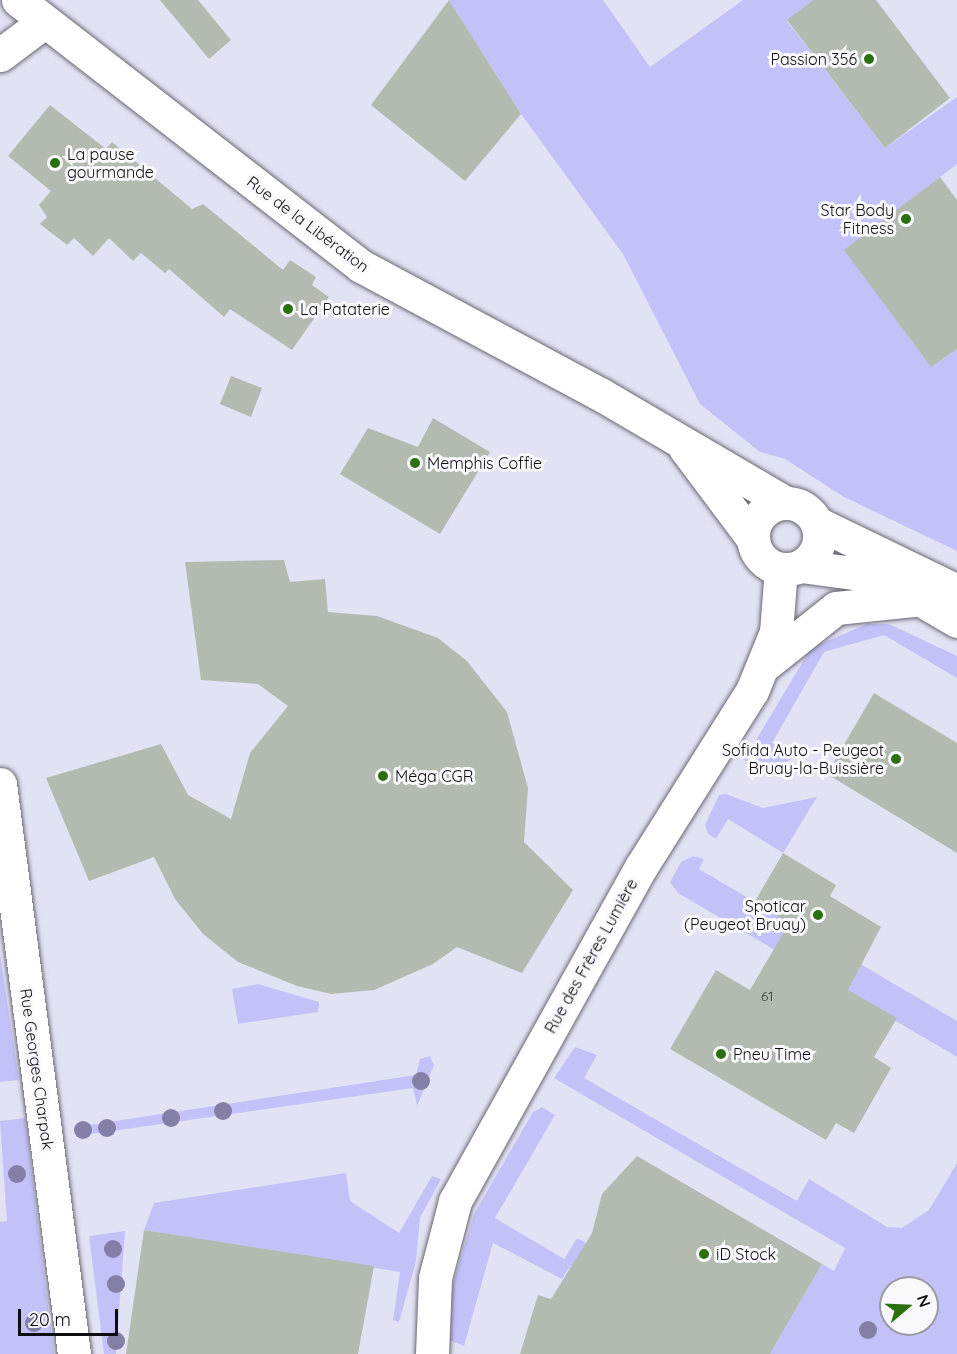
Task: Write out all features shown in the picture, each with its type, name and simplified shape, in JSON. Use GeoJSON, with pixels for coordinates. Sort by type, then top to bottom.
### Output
{"type":"FeatureCollection","features":[{"type":"Feature","properties":{"kind":"main road","name":"Rue de la Libération"},"geometry":{"type":"LineString","coordinates":[[18,0],[361,266],[610,399],[684,447],[725,464],[784,502]]}},
{"type":"Feature","properties":{"kind":"main road"},"geometry":{"type":"LineString","coordinates":[[0,56],[44,22]]}},
{"type":"Feature","properties":{"kind":"main road","name":"Rue de la Libération"},"geometry":{"type":"LineString","coordinates":[[684,447],[753,539]]}},
{"type":"Feature","properties":{"kind":"main road"},"geometry":{"type":"LineString","coordinates":[[957,591],[817,523],[804,507],[784,502],[761,514],[753,539],[762,559],[791,567],[882,577],[957,621]]}},
{"type":"Feature","properties":{"kind":"main road"},"geometry":{"type":"LineString","coordinates":[[791,567],[819,543],[817,523]]}},
{"type":"Feature","properties":{"kind":"main road","name":"Rue des Frères Lumière"},"geometry":{"type":"LineString","coordinates":[[432,1354],[435,1278],[455,1201],[641,867],[767,663],[777,632],[791,567]]}},
{"type":"Feature","properties":{"kind":"main road"},"geometry":{"type":"LineString","coordinates":[[767,663],[837,608],[923,599]]}},
{"type":"Feature","properties":{"kind":"main road","name":"Rue Georges Charpak"},"geometry":{"type":"LineString","coordinates":[[0,784],[74,1354]]}},
{"type":"Feature","properties":{"kind":"shaded area"},"geometry":{"type":"Polygon","coordinates":[[[0,0],[957,0],[957,1354],[0,1354],[0,0]]]}},
{"type":"Feature","properties":{"kind":"shaded area"},"geometry":{"type":"Polygon","coordinates":[[[449,0],[603,0],[650,67],[743,0],[813,0],[787,21],[885,148],[957,97],[957,164],[845,250],[931,367],[957,349],[957,551],[844,497],[785,459],[760,452],[700,404],[623,254],[521,114],[449,0]]]}},
{"type":"Feature","properties":{"kind":"shaded area"},"geometry":{"type":"Polygon","coordinates":[[[867,624],[889,624],[957,656],[957,678],[884,635],[824,652],[772,743],[792,754],[790,760],[767,772],[744,760],[811,648],[867,624]]]}},
{"type":"Feature","properties":{"kind":"shaded area"},"geometry":{"type":"Polygon","coordinates":[[[726,794],[763,808],[817,797],[783,853],[728,819],[716,839],[708,834],[705,825],[719,795],[726,794]]]}},
{"type":"Feature","properties":{"kind":"shaded area"},"geometry":{"type":"Polygon","coordinates":[[[693,856],[704,859],[699,869],[957,1021],[957,1057],[678,893],[670,882],[681,862],[693,856]]]}},
{"type":"Feature","properties":{"kind":"shaded area"},"geometry":{"type":"Polygon","coordinates":[[[0,954],[19,1080],[0,1082],[0,954]]]}},
{"type":"Feature","properties":{"kind":"shaded area"},"geometry":{"type":"Polygon","coordinates":[[[258,984],[319,1002],[318,1012],[238,1024],[232,989],[258,984]]]}},
{"type":"Feature","properties":{"kind":"shaded area"},"geometry":{"type":"Polygon","coordinates":[[[575,1047],[597,1055],[584,1078],[797,1201],[809,1179],[887,1227],[902,1228],[929,1210],[957,1163],[957,1354],[727,1354],[571,1265],[562,1279],[493,1243],[464,1346],[449,1340],[441,1325],[474,1214],[533,1112],[542,1107],[555,1115],[495,1218],[564,1259],[577,1238],[773,1349],[822,1264],[834,1271],[845,1248],[554,1078],[575,1047]]]}},
{"type":"Feature","properties":{"kind":"shaded area"},"geometry":{"type":"Polygon","coordinates":[[[430,1056],[434,1065],[417,1106],[413,1088],[77,1136],[76,1127],[416,1075],[420,1059],[430,1056]]]}},
{"type":"Feature","properties":{"kind":"shaded area"},"geometry":{"type":"Polygon","coordinates":[[[25,1118],[54,1354],[0,1354],[0,1222],[7,1221],[0,1121],[25,1118]]]}},
{"type":"Feature","properties":{"kind":"shaded area"},"geometry":{"type":"Polygon","coordinates":[[[346,1173],[350,1201],[399,1233],[432,1176],[441,1179],[420,1218],[416,1261],[399,1322],[393,1320],[400,1272],[144,1230],[154,1203],[346,1173]]]}},
{"type":"Feature","properties":{"kind":"shaded area"},"geometry":{"type":"Polygon","coordinates":[[[125,1231],[116,1354],[104,1354],[89,1236],[125,1231]]]}},
{"type":"Feature","properties":{"kind":"building"},"geometry":{"type":"Polygon","coordinates":[[[160,0],[198,0],[231,40],[209,59],[160,0]]]}},
{"type":"Feature","properties":{"kind":"building"},"geometry":{"type":"Polygon","coordinates":[[[449,0],[521,114],[465,181],[371,105],[449,0]]]}},
{"type":"Feature","properties":{"kind":"building","name":"Passion 356"},"geometry":{"type":"Polygon","coordinates":[[[813,0],[876,0],[950,98],[885,148],[787,20],[813,0]]]}},
{"type":"Feature","properties":{"kind":"building"},"geometry":{"type":"Polygon","coordinates":[[[50,105],[106,149],[112,142],[192,209],[203,204],[283,270],[290,260],[316,277],[312,285],[329,297],[292,350],[230,309],[224,317],[169,269],[165,273],[141,253],[133,261],[109,238],[93,256],[74,238],[67,245],[40,224],[47,217],[39,205],[51,191],[8,156],[50,105]]]}},
{"type":"Feature","properties":{"kind":"building"},"geometry":{"type":"Polygon","coordinates":[[[940,177],[957,200],[957,349],[931,367],[844,250],[940,177]]]}},
{"type":"Feature","properties":{"kind":"building"},"geometry":{"type":"Polygon","coordinates":[[[231,376],[262,388],[251,417],[220,404],[231,376]]]}},
{"type":"Feature","properties":{"kind":"building","name":"Memphis Coffie"},"geometry":{"type":"Polygon","coordinates":[[[433,418],[490,452],[440,534],[340,474],[368,428],[418,447],[433,418]]]}},
{"type":"Feature","properties":{"kind":"building","name":"Méga CGR"},"geometry":{"type":"Polygon","coordinates":[[[284,560],[290,582],[325,579],[328,612],[377,616],[438,638],[467,661],[507,712],[528,788],[524,842],[573,890],[522,973],[457,947],[433,964],[374,990],[331,994],[297,986],[238,962],[203,934],[175,899],[154,857],[89,881],[46,778],[161,744],[188,795],[231,819],[250,753],[288,706],[258,684],[201,680],[185,562],[284,560]]]}},
{"type":"Feature","properties":{"kind":"building","name":"Sofida Auto - Peugeot Bruay-la-Buissière"},"geometry":{"type":"Polygon","coordinates":[[[874,693],[957,743],[957,853],[827,774],[874,693]]]}},
{"type":"Feature","properties":{"kind":"building"},"geometry":{"type":"Polygon","coordinates":[[[783,853],[836,885],[830,896],[881,927],[848,990],[897,1018],[874,1057],[891,1068],[854,1133],[836,1123],[826,1140],[670,1049],[716,970],[750,990],[789,923],[754,903],[783,853]]]}},
{"type":"Feature","properties":{"kind":"building","name":"iD Stock"},"geometry":{"type":"Polygon","coordinates":[[[637,1156],[822,1264],[770,1354],[520,1354],[538,1295],[551,1299],[592,1233],[602,1194],[637,1156]]]}},
{"type":"Feature","properties":{"kind":"building"},"geometry":{"type":"Polygon","coordinates":[[[144,1230],[374,1266],[358,1354],[126,1354],[144,1230]]]}},
{"type":"Feature","properties":{"kind":"place","name":"Passion 356"},"geometry":{"type":"Point","coordinates":[869,59]}},
{"type":"Feature","properties":{"kind":"place","name":"La pause gourmande"},"geometry":{"type":"Point","coordinates":[55,163]}},
{"type":"Feature","properties":{"kind":"place","name":"Star Body Fitness"},"geometry":{"type":"Point","coordinates":[906,219]}},
{"type":"Feature","properties":{"kind":"place","name":"La Pataterie"},"geometry":{"type":"Point","coordinates":[288,309]}},
{"type":"Feature","properties":{"kind":"place","name":"Memphis Coffie"},"geometry":{"type":"Point","coordinates":[415,463]}},
{"type":"Feature","properties":{"kind":"place","name":"Sofida Auto - Peugeot Bruay-la-Buissière"},"geometry":{"type":"Point","coordinates":[896,759]}},
{"type":"Feature","properties":{"kind":"place","name":"Méga CGR"},"geometry":{"type":"Point","coordinates":[383,776]}},
{"type":"Feature","properties":{"kind":"place","name":"Spoticar (Peugeot Bruay)"},"geometry":{"type":"Point","coordinates":[818,915]}},
{"type":"Feature","properties":{"kind":"place","name":"Pneu Time"},"geometry":{"type":"Point","coordinates":[721,1054]}},
{"type":"Feature","properties":{"kind":"place","name":"iD Stock"},"geometry":{"type":"Point","coordinates":[704,1254]}}]}
